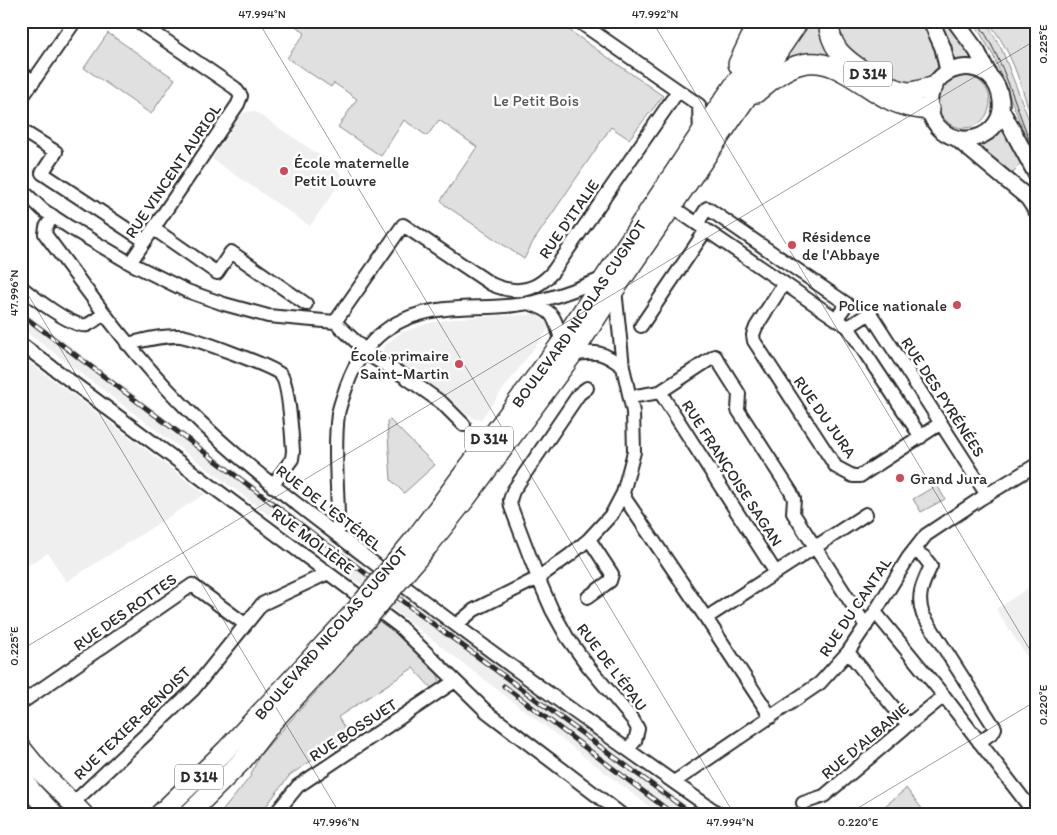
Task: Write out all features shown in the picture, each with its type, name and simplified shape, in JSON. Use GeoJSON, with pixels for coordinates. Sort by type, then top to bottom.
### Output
{"type":"FeatureCollection","features":[{"type":"Feature","properties":{"kind":"main road","name":"D 314"},"geometry":{"type":"LineString","coordinates":[[700,134],[705,116],[734,72],[752,35],[754,21]]}},
{"type":"Feature","properties":{"kind":"main road","name":"BOULEVARD NICOLAS CUGNOT"},"geometry":{"type":"LineString","coordinates":[[189,814],[242,762],[273,721],[422,541],[567,348],[610,283],[700,134],[779,21]]}},
{"type":"Feature","properties":{"kind":"main road","name":"BOULEVARD NICOLAS CUGNOT"},"geometry":{"type":"LineString","coordinates":[[610,283],[671,206],[798,21]]}},
{"type":"Feature","properties":{"kind":"main road","name":"D 314"},"geometry":{"type":"LineString","coordinates":[[828,21],[832,39],[838,50],[850,62],[865,72],[896,89],[910,92],[933,87]]}},
{"type":"Feature","properties":{"kind":"main road"},"geometry":{"type":"LineString","coordinates":[[740,106],[776,77],[796,66],[810,63],[836,68],[892,101],[930,111]]}},
{"type":"Feature","properties":{"kind":"main road","name":"BOULEVARD NICOLAS CUGNOT"},"geometry":{"type":"LineString","coordinates":[[160,814],[361,615]]}},
{"type":"Feature","properties":{"kind":"main road"},"geometry":{"type":"LineString","coordinates":[[21,748],[38,769],[78,808]]}},
{"type":"Feature","properties":{"kind":"main road"},"geometry":{"type":"LineString","coordinates":[[21,776],[32,792],[53,814]]}},
{"type":"Feature","properties":{"kind":"street"},"geometry":{"type":"LineString","coordinates":[[21,99],[74,21]]}},
{"type":"Feature","properties":{"kind":"street","name":"RUE VINCENT AURIOL"},"geometry":{"type":"LineString","coordinates":[[130,263],[238,104],[240,96],[235,88],[138,21]]}},
{"type":"Feature","properties":{"kind":"street"},"geometry":{"type":"LineString","coordinates":[[578,21],[595,26],[678,91],[699,105],[700,134]]}},
{"type":"Feature","properties":{"kind":"street"},"geometry":{"type":"LineString","coordinates":[[931,21],[943,48],[948,72]]}},
{"type":"Feature","properties":{"kind":"street"},"geometry":{"type":"LineString","coordinates":[[955,21],[977,51],[999,92],[1001,109],[1036,174]]}},
{"type":"Feature","properties":{"kind":"street"},"geometry":{"type":"LineString","coordinates":[[990,78],[980,71],[967,67],[948,72],[933,87],[930,98],[930,111],[939,128],[946,134],[956,138],[972,139],[984,134],[996,122],[1001,109]]}},
{"type":"Feature","properties":{"kind":"street"},"geometry":{"type":"LineString","coordinates":[[21,73],[34,81]]}},
{"type":"Feature","properties":{"kind":"street","name":"RUE D'ITALIE"},"geometry":{"type":"LineString","coordinates":[[335,322],[403,224],[491,284],[510,291],[517,291],[532,288],[545,280],[554,270],[678,91]]}},
{"type":"Feature","properties":{"kind":"street"},"geometry":{"type":"LineString","coordinates":[[21,130],[56,152],[42,173],[145,241]]}},
{"type":"Feature","properties":{"kind":"street"},"geometry":{"type":"LineString","coordinates":[[956,138],[1033,203]]}},
{"type":"Feature","properties":{"kind":"street"},"geometry":{"type":"LineString","coordinates":[[21,189],[43,210],[58,220],[130,263],[187,291],[224,304],[268,316],[335,322],[372,357],[404,376],[442,403],[464,425]]}},
{"type":"Feature","properties":{"kind":"street"},"geometry":{"type":"LineString","coordinates":[[671,206],[848,327],[920,436]]}},
{"type":"Feature","properties":{"kind":"street"},"geometry":{"type":"LineString","coordinates":[[641,326],[701,227],[707,208],[846,304],[836,319]]}},
{"type":"Feature","properties":{"kind":"street","name":"RUE DE L'ESTÉREL"},"geometry":{"type":"LineString","coordinates":[[58,220],[44,230],[45,234],[127,344],[184,406],[272,486],[456,625],[719,814]]}},
{"type":"Feature","properties":{"kind":"street"},"geometry":{"type":"LineString","coordinates":[[154,229],[217,272],[231,252],[306,304]]}},
{"type":"Feature","properties":{"kind":"street"},"geometry":{"type":"LineString","coordinates":[[338,535],[336,438],[338,412],[351,374],[365,349],[377,336],[390,327],[444,309],[487,308],[528,304],[610,283],[623,367],[633,412],[634,452],[623,494],[612,514],[589,539],[570,555],[538,578],[474,610],[456,625]]}},
{"type":"Feature","properties":{"kind":"street","name":"RUE DU JURA"},"geometry":{"type":"LineString","coordinates":[[784,283],[756,327],[753,335],[754,341],[836,468],[852,476],[860,476],[941,423]]}},
{"type":"Feature","properties":{"kind":"street"},"geometry":{"type":"LineString","coordinates":[[21,288],[44,305],[78,325],[87,325],[104,314]]}},
{"type":"Feature","properties":{"kind":"street"},"geometry":{"type":"LineString","coordinates":[[528,304],[548,310],[553,316],[567,348],[602,353],[623,367]]}},
{"type":"Feature","properties":{"kind":"street","name":"RUE DES PYRÉNÉES"},"geometry":{"type":"LineString","coordinates":[[848,327],[870,313],[987,495]]}},
{"type":"Feature","properties":{"kind":"street"},"geometry":{"type":"LineString","coordinates":[[127,344],[159,337],[187,337],[281,373],[287,391],[293,451],[292,459],[272,486]]}},
{"type":"Feature","properties":{"kind":"street","name":"RUE MOLIÈRE"},"geometry":{"type":"LineString","coordinates":[[21,344],[399,626],[487,712],[622,814]]}},
{"type":"Feature","properties":{"kind":"street"},"geometry":{"type":"LineString","coordinates":[[630,397],[660,392],[715,356],[739,394],[738,410],[794,498],[793,514],[866,626]]}},
{"type":"Feature","properties":{"kind":"street"},"geometry":{"type":"LineString","coordinates":[[538,578],[515,520],[510,500],[514,491],[579,394],[587,388]]}},
{"type":"Feature","properties":{"kind":"street","name":"RUE FRANÇOISE SAGAN"},"geometry":{"type":"LineString","coordinates":[[660,392],[776,573]]}},
{"type":"Feature","properties":{"kind":"street","name":"RUE DU CANTAL"},"geometry":{"type":"LineString","coordinates":[[674,782],[820,683],[848,652],[914,550],[926,535],[1036,465]]}},
{"type":"Feature","properties":{"kind":"street"},"geometry":{"type":"LineString","coordinates":[[623,494],[771,717]]}},
{"type":"Feature","properties":{"kind":"street"},"geometry":{"type":"LineString","coordinates":[[706,618],[866,514]]}},
{"type":"Feature","properties":{"kind":"street"},"geometry":{"type":"LineString","coordinates":[[588,597],[610,582],[612,574],[589,539]]}},
{"type":"Feature","properties":{"kind":"street"},"geometry":{"type":"LineString","coordinates":[[914,550],[932,566],[921,586],[921,609],[923,615],[995,728],[993,732],[979,742]]}},
{"type":"Feature","properties":{"kind":"street","name":"RUE TEXIER-BENOIST"},"geometry":{"type":"LineString","coordinates":[[78,808],[193,690],[262,604],[328,573]]}},
{"type":"Feature","properties":{"kind":"street","name":"RUE DE L'ÉPAU"},"geometry":{"type":"LineString","coordinates":[[538,578],[552,610],[567,637],[588,666],[633,720],[638,729],[634,741],[628,749]]}},
{"type":"Feature","properties":{"kind":"street","name":"RUE DES ROTTES"},"geometry":{"type":"LineString","coordinates":[[21,703],[192,585],[245,624]]}},
{"type":"Feature","properties":{"kind":"street"},"geometry":{"type":"LineString","coordinates":[[875,612],[944,696],[1034,814]]}},
{"type":"Feature","properties":{"kind":"street"},"geometry":{"type":"LineString","coordinates":[[848,652],[908,725]]}},
{"type":"Feature","properties":{"kind":"street","name":"RUE BOSSUET"},"geometry":{"type":"LineString","coordinates":[[275,814],[298,786],[456,682]]}},
{"type":"Feature","properties":{"kind":"street","name":"RUE D'ALBANIE"},"geometry":{"type":"LineString","coordinates":[[803,803],[824,796],[944,696]]}},
{"type":"Feature","properties":{"kind":"shaded area","name":"École maternelle Petit Louvre"},"geometry":{"type":"Polygon","coordinates":[[[254,111],[334,165],[342,176],[342,180],[310,226],[212,159],[242,114],[254,111]]]}},
{"type":"Feature","properties":{"kind":"shaded area"},"geometry":{"type":"Polygon","coordinates":[[[21,309],[374,575],[364,587],[21,328],[21,309]]]}},
{"type":"Feature","properties":{"kind":"shaded area","name":"École primaire Saint-Martin"},"geometry":{"type":"Polygon","coordinates":[[[536,314],[548,323],[550,327],[481,419],[475,419],[453,405],[436,389],[382,356],[385,345],[402,332],[430,323],[459,318],[536,314]]]}},
{"type":"Feature","properties":{"kind":"shaded area"},"geometry":{"type":"Polygon","coordinates":[[[21,356],[205,494],[66,582],[48,553],[21,569],[21,356]]]}},
{"type":"Feature","properties":{"kind":"shaded area"},"geometry":{"type":"Polygon","coordinates":[[[1036,583],[1036,671],[996,609],[1036,583]]]}},
{"type":"Feature","properties":{"kind":"shaded area"},"geometry":{"type":"Polygon","coordinates":[[[400,594],[700,814],[659,814],[390,607],[400,594]]]}},
{"type":"Feature","properties":{"kind":"green space","name":"Le Petit Bois"},"geometry":{"type":"Polygon","coordinates":[[[289,21],[556,21],[663,96],[629,139],[611,127],[533,242],[524,259],[445,205],[441,200],[477,147],[439,120],[427,136],[404,120],[381,156],[338,127],[357,99],[334,83],[331,87],[287,58],[305,33],[289,21]]]}},
{"type":"Feature","properties":{"kind":"green space"},"geometry":{"type":"Polygon","coordinates":[[[805,21],[824,21],[831,46],[923,94],[923,102],[835,62],[772,75],[805,21]]]}},
{"type":"Feature","properties":{"kind":"green space"},"geometry":{"type":"Polygon","coordinates":[[[831,21],[925,21],[935,45],[938,62],[937,70],[926,83],[911,88],[845,53],[831,21]]]}},
{"type":"Feature","properties":{"kind":"green space"},"geometry":{"type":"Polygon","coordinates":[[[936,21],[967,21],[973,30],[970,35],[981,66],[954,63],[936,21]]]}},
{"type":"Feature","properties":{"kind":"green space"},"geometry":{"type":"Polygon","coordinates":[[[973,21],[986,21],[1002,50],[1036,138],[1036,152],[1033,154],[993,55],[973,21]]]}},
{"type":"Feature","properties":{"kind":"green space"},"geometry":{"type":"Polygon","coordinates":[[[987,21],[1036,21],[1036,132],[1011,59],[987,21]]]}},
{"type":"Feature","properties":{"kind":"green space"},"geometry":{"type":"Polygon","coordinates":[[[108,33],[175,79],[151,114],[84,68],[108,33]]]}},
{"type":"Feature","properties":{"kind":"green space"},"geometry":{"type":"Polygon","coordinates":[[[964,76],[974,78],[982,84],[988,92],[990,102],[988,112],[982,120],[974,126],[964,128],[954,126],[946,120],[940,112],[938,102],[940,92],[946,84],[954,78],[964,76]]]}},
{"type":"Feature","properties":{"kind":"green space"},"geometry":{"type":"Polygon","coordinates":[[[1002,124],[1023,162],[1011,174],[975,144],[1002,124]]]}},
{"type":"Feature","properties":{"kind":"green space"},"geometry":{"type":"Polygon","coordinates":[[[390,420],[435,465],[404,493],[391,480],[387,421],[390,420]]]}},
{"type":"Feature","properties":{"kind":"green space"},"geometry":{"type":"Polygon","coordinates":[[[937,485],[945,499],[921,512],[913,499],[937,485]]]}},
{"type":"Feature","properties":{"kind":"green space"},"geometry":{"type":"Polygon","coordinates":[[[379,621],[394,632],[438,675],[440,686],[433,690],[413,668],[338,717],[353,743],[339,753],[332,747],[290,775],[260,814],[220,814],[250,777],[259,756],[379,621]]]}},
{"type":"Feature","properties":{"kind":"green space"},"geometry":{"type":"Polygon","coordinates":[[[906,789],[926,814],[875,814],[906,789]]]}},
{"type":"Feature","properties":{"kind":"tram line"},"geometry":{"type":"LineString","coordinates":[[977,21],[987,36],[1003,69],[1036,156]]}},
{"type":"Feature","properties":{"kind":"railway"},"geometry":{"type":"LineString","coordinates":[[21,314],[425,618],[692,814]]}},
{"type":"Feature","properties":{"kind":"railway"},"geometry":{"type":"LineString","coordinates":[[504,686],[673,814]]}},
{"type":"Feature","properties":{"kind":"place","name":"École maternelle Petit Louvre"},"geometry":{"type":"Point","coordinates":[284,171]}},
{"type":"Feature","properties":{"kind":"place","name":"Résidence de l'Abbaye"},"geometry":{"type":"Point","coordinates":[792,245]}},
{"type":"Feature","properties":{"kind":"place","name":"Police nationale"},"geometry":{"type":"Point","coordinates":[957,305]}},
{"type":"Feature","properties":{"kind":"place","name":"École primaire Saint-Martin"},"geometry":{"type":"Point","coordinates":[459,364]}},
{"type":"Feature","properties":{"kind":"place","name":"Grand Jura"},"geometry":{"type":"Point","coordinates":[900,478]}}]}
